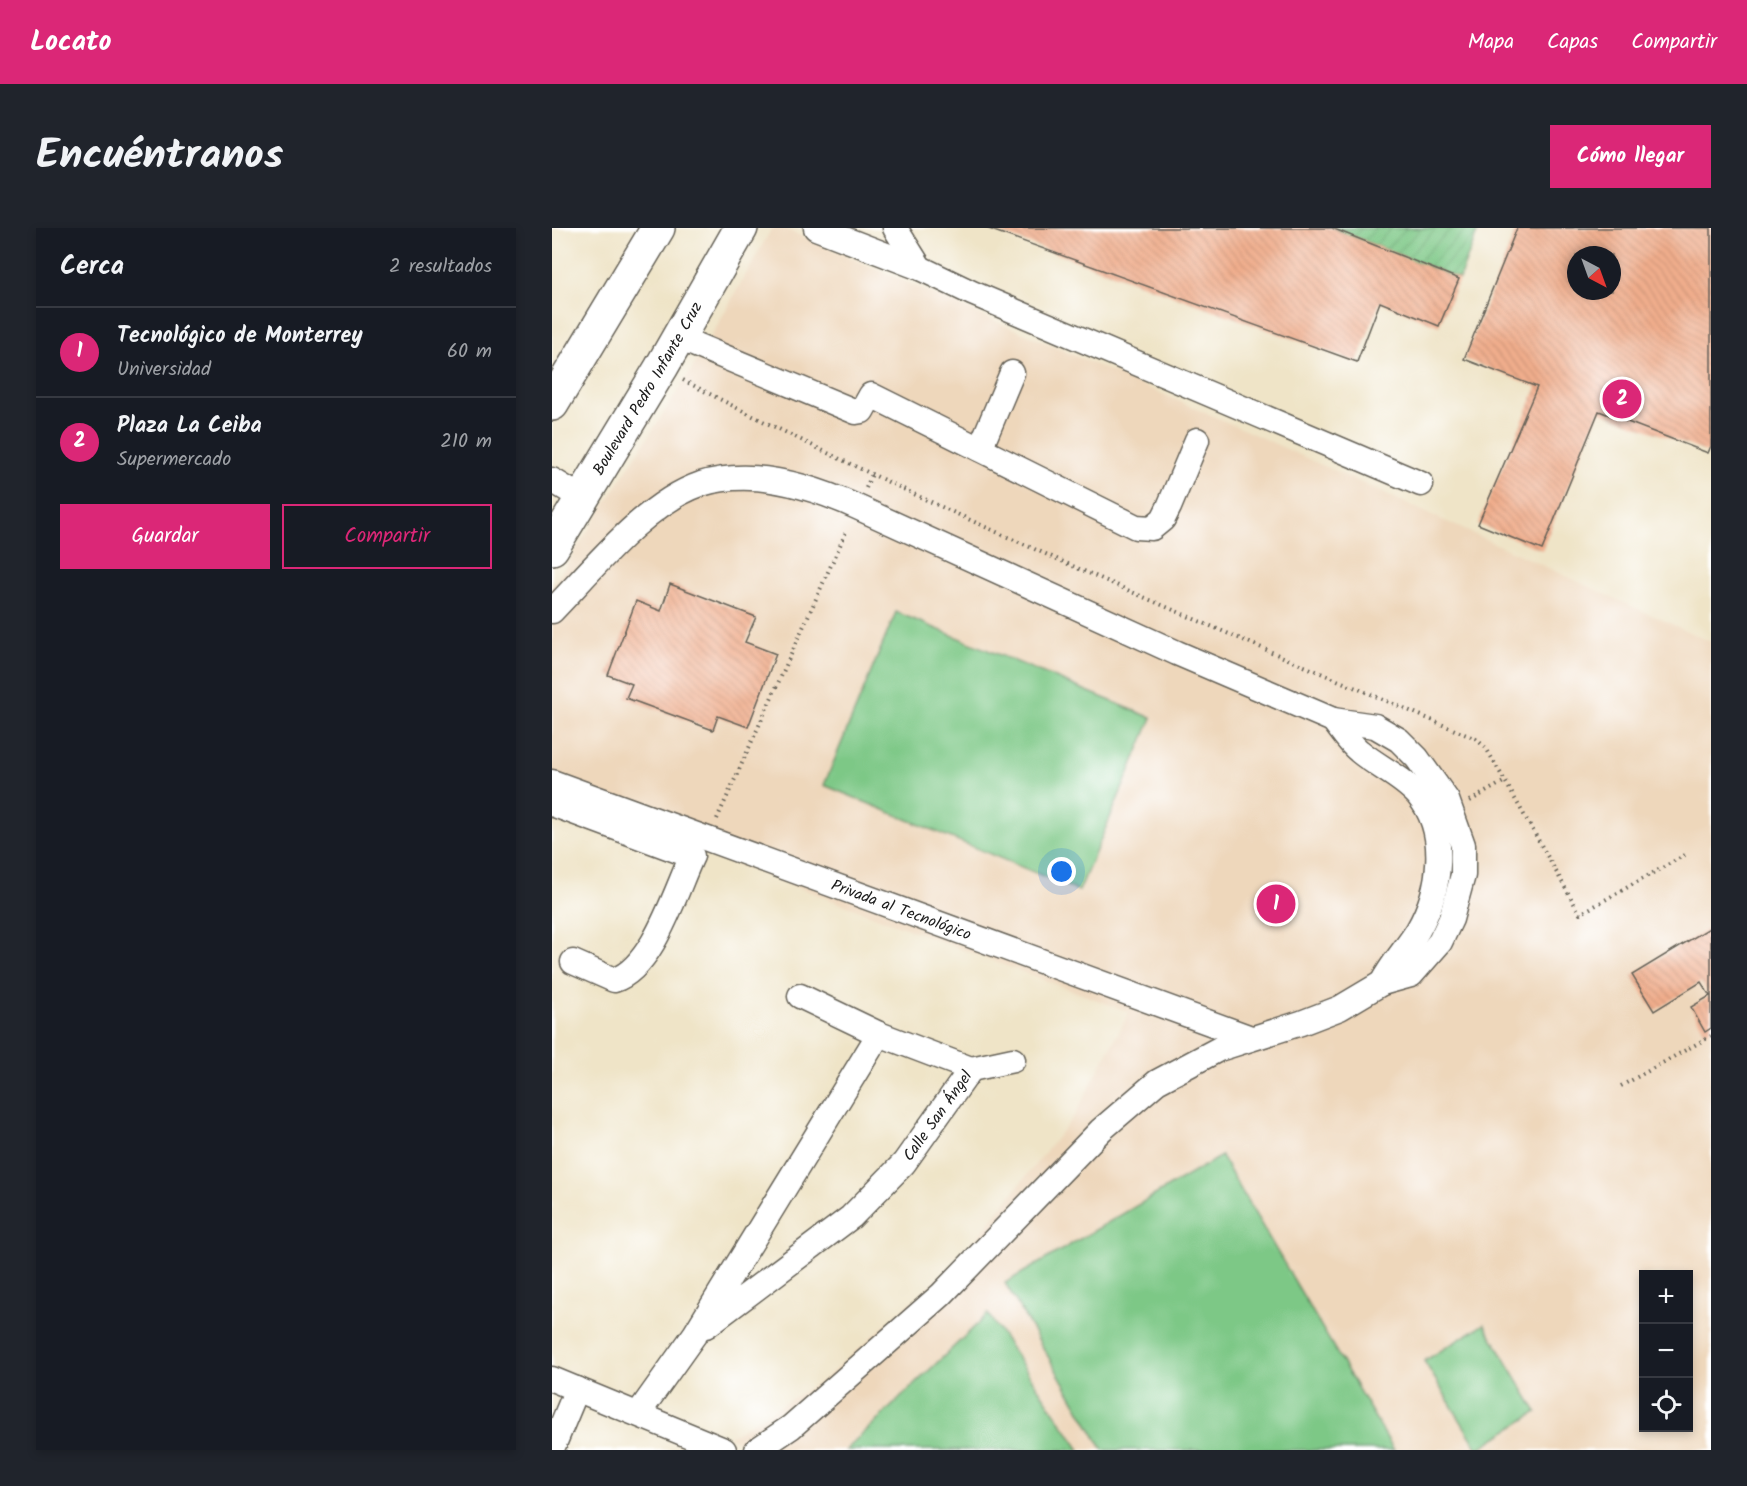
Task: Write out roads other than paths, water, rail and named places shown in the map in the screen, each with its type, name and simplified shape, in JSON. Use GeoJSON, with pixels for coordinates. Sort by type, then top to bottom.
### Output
{"type":"FeatureCollection","features":[{"type":"Feature","properties":{"kind":"highway"},"geometry":{"type":"LineString","coordinates":[[552,404],[658,228]]}},
{"type":"Feature","properties":{"kind":"highway","name":"Boulevard Pedro Infante Cruz"},"geometry":{"type":"LineString","coordinates":[[556,534],[583,499],[679,338],[741,228]]}},
{"type":"Feature","properties":{"kind":"street"},"geometry":{"type":"LineString","coordinates":[[816,228],[920,268],[972,293],[1421,484]]}},
{"type":"Feature","properties":{"kind":"street"},"geometry":{"type":"LineString","coordinates":[[895,228],[920,268]]}},
{"type":"Feature","properties":{"kind":"street"},"geometry":{"type":"LineString","coordinates":[[679,338],[856,412],[862,411],[871,395],[1136,527],[1146,529],[1152,528],[1163,519],[1197,440]]}},
{"type":"Feature","properties":{"kind":"street"},"geometry":{"type":"LineString","coordinates":[[980,449],[1012,373]]}},
{"type":"Feature","properties":{"kind":"street"},"geometry":{"type":"LineString","coordinates":[[552,611],[628,534],[664,503],[702,484],[737,479],[776,481],[833,496],[1177,653],[1333,720],[1358,751],[1391,771],[1418,796],[1433,822],[1438,841],[1436,879],[1426,911],[1418,930],[1395,958],[1382,983],[1340,1008],[1219,1049],[1157,1082],[1132,1102],[1022,1210],[941,1295],[791,1427],[757,1450]]}},
{"type":"Feature","properties":{"kind":"street"},"geometry":{"type":"LineString","coordinates":[[552,480],[583,499]]}},
{"type":"Feature","properties":{"kind":"street","name":"Privada al Tecnológico"},"geometry":{"type":"LineString","coordinates":[[552,782],[1251,1038]]}},
{"type":"Feature","properties":{"kind":"street"},"geometry":{"type":"LineString","coordinates":[[552,804],[692,856],[650,950],[636,968],[614,980],[573,962]]}},
{"type":"Feature","properties":{"kind":"street"},"geometry":{"type":"LineString","coordinates":[[800,996],[879,1034]]}},
{"type":"Feature","properties":{"kind":"street","name":"Calle San Ángel"},"geometry":{"type":"LineString","coordinates":[[638,1414],[695,1334],[879,1034],[971,1069],[904,1163],[851,1217],[695,1334]]}},
{"type":"Feature","properties":{"kind":"street"},"geometry":{"type":"LineString","coordinates":[[971,1069],[1013,1060]]}},
{"type":"Feature","properties":{"kind":"street"},"geometry":{"type":"LineString","coordinates":[[552,1379],[724,1450]]}},
{"type":"Feature","properties":{"kind":"street"},"geometry":{"type":"LineString","coordinates":[[552,1449],[577,1389]]}},
{"type":"Feature","properties":{"kind":"place","name":"Plaza La Ceiba"},"geometry":{"type":"Point","coordinates":[1622,399]}},
{"type":"Feature","properties":{"kind":"place","name":"Tecnológico de Monterrey"},"geometry":{"type":"Point","coordinates":[1276,904]}}]}
